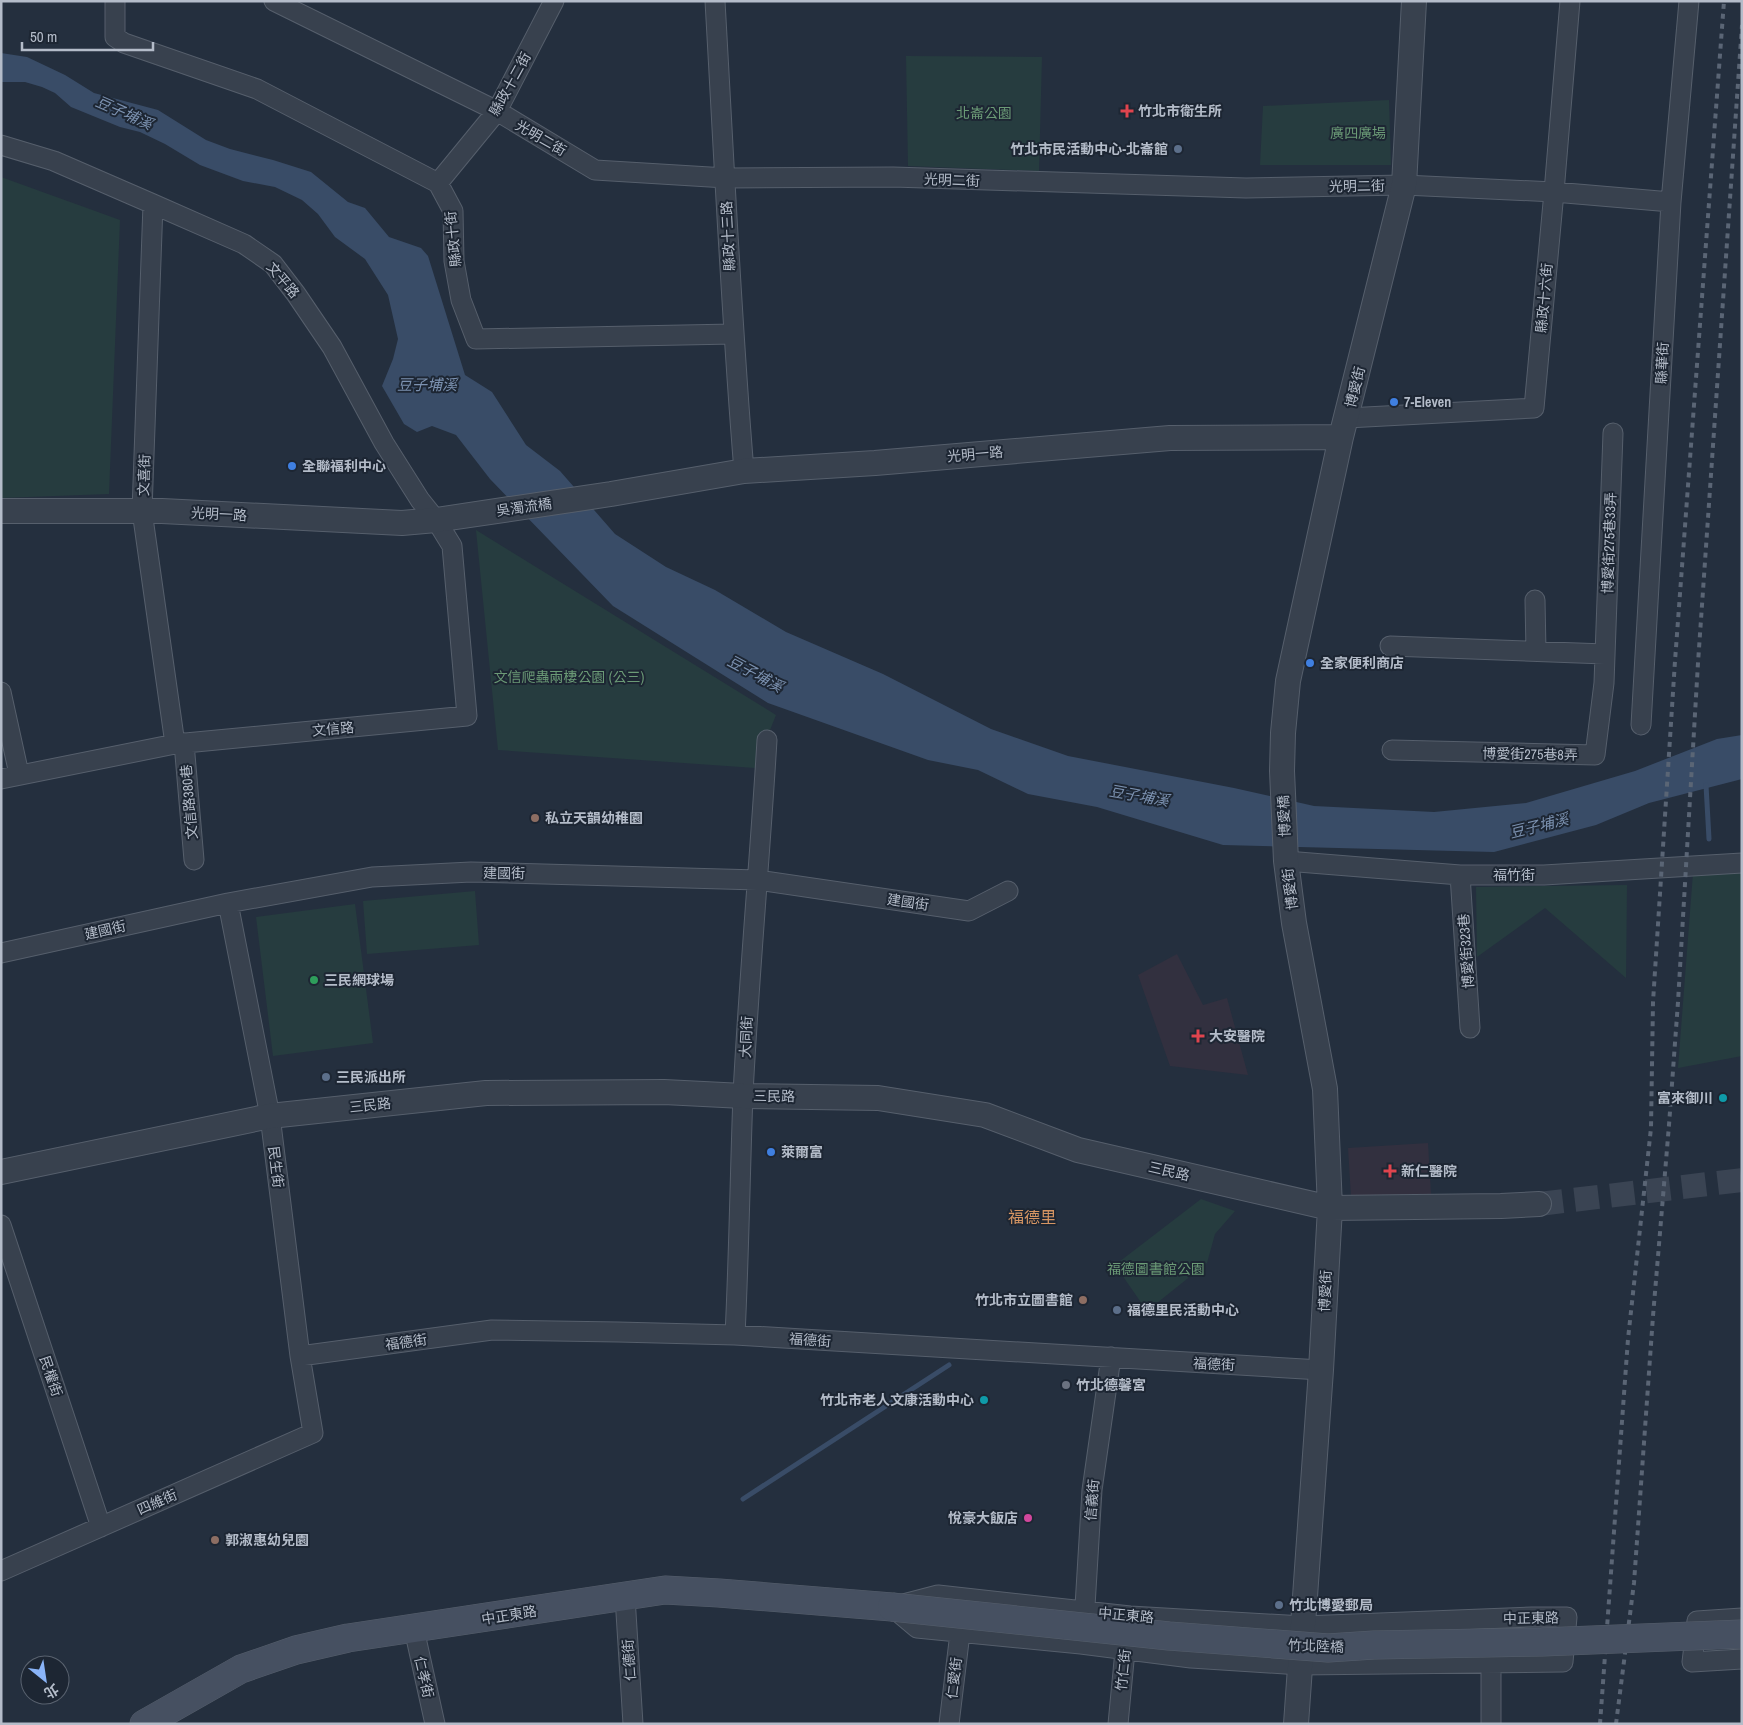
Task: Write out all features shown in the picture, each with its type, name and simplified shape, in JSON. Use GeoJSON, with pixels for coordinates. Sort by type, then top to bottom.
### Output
{"type":"FeatureCollection","features":[{"type":"Feature","properties":{"kind":"main road","name":"中正東路"},"geometry":{"type":"LineString","coordinates":[[144,1724],[241,1669],[296,1650],[348,1638],[665,1590],[719,1592],[892,1607]]}},
{"type":"Feature","properties":{"kind":"main road","name":"竹北陸橋"},"geometry":{"type":"LineString","coordinates":[[892,1607],[1169,1636],[1328,1648],[1742,1634]]}},
{"type":"Feature","properties":{"kind":"street"},"geometry":{"type":"LineString","coordinates":[[115,1],[115,37],[124,43],[257,89],[438,183]]}},
{"type":"Feature","properties":{"kind":"street","name":"光明二街"},"geometry":{"type":"LineString","coordinates":[[274,1],[497,112],[595,170],[726,178],[893,178],[1246,188],[1404,185],[1554,192],[1671,202]]}},
{"type":"Feature","properties":{"kind":"street","name":"縣政十二街"},"geometry":{"type":"LineString","coordinates":[[438,183],[497,112],[554,1]]}},
{"type":"Feature","properties":{"kind":"street","name":"縣政十三路"},"geometry":{"type":"LineString","coordinates":[[715,1],[733,334],[744,471]]}},
{"type":"Feature","properties":{"kind":"street","name":"博愛街"},"geometry":{"type":"LineString","coordinates":[[1282,771],[1288,681],[1344,427],[1404,185],[1414,1]]}},
{"type":"Feature","properties":{"kind":"street","name":"縣政十六街"},"geometry":{"type":"LineString","coordinates":[[1344,427],[1534,408],[1570,1]]}},
{"type":"Feature","properties":{"kind":"street","name":"縣華街"},"geometry":{"type":"LineString","coordinates":[[1641,725],[1671,202],[1689,1]]}},
{"type":"Feature","properties":{"kind":"street","name":"文平路"},"geometry":{"type":"LineString","coordinates":[[1,145],[54,161],[153,204],[244,244],[273,264],[332,347],[384,443],[420,500],[436,520]]}},
{"type":"Feature","properties":{"kind":"street","name":"縣政十街"},"geometry":{"type":"LineString","coordinates":[[438,183],[453,211],[454,261],[461,300],[476,339],[733,334]]}},
{"type":"Feature","properties":{"kind":"street","name":"文喜街"},"geometry":{"type":"LineString","coordinates":[[153,204],[142,511],[180,744]]}},
{"type":"Feature","properties":{"kind":"street","name":"光明一路"},"geometry":{"type":"LineString","coordinates":[[611,494],[744,471],[875,463],[1170,438],[1344,427]]}},
{"type":"Feature","properties":{"kind":"street","name":"博愛街275巷33弄"},"geometry":{"type":"LineString","coordinates":[[1604,683],[1613,433]]}},
{"type":"Feature","properties":{"kind":"street","name":"吳濁流橋"},"geometry":{"type":"LineString","coordinates":[[436,520],[611,494]]}},
{"type":"Feature","properties":{"kind":"street","name":"光明一路"},"geometry":{"type":"LineString","coordinates":[[1,511],[142,511],[402,523],[436,520]]}},
{"type":"Feature","properties":{"kind":"street","name":"文信路"},"geometry":{"type":"LineString","coordinates":[[10,776],[180,744],[468,716],[452,546],[436,520]]}},
{"type":"Feature","properties":{"kind":"street"},"geometry":{"type":"LineString","coordinates":[[1535,600],[1536,651]]}},
{"type":"Feature","properties":{"kind":"street"},"geometry":{"type":"LineString","coordinates":[[1390,646],[1604,654]]}},
{"type":"Feature","properties":{"kind":"street","name":"博愛街275巷8弄"},"geometry":{"type":"LineString","coordinates":[[1392,750],[1595,755],[1604,683]]}},
{"type":"Feature","properties":{"kind":"street"},"geometry":{"type":"LineString","coordinates":[[1,692],[10,776]]}},
{"type":"Feature","properties":{"kind":"street","name":"大同街"},"geometry":{"type":"LineString","coordinates":[[735,1335],[739,1263],[743,1096],[750,966],[758,880],[767,740]]}},
{"type":"Feature","properties":{"kind":"street","name":"文信路380巷"},"geometry":{"type":"LineString","coordinates":[[180,744],[194,860]]}},
{"type":"Feature","properties":{"kind":"street","name":"博愛橋"},"geometry":{"type":"LineString","coordinates":[[1282,771],[1286,861]]}},
{"type":"Feature","properties":{"kind":"street","name":"博愛街"},"geometry":{"type":"LineString","coordinates":[[1286,861],[1294,923],[1325,1089],[1330,1208],[1321,1370],[1296,1724]]}},
{"type":"Feature","properties":{"kind":"street","name":"福竹街"},"geometry":{"type":"LineString","coordinates":[[1286,861],[1460,875],[1544,875],[1742,863]]}},
{"type":"Feature","properties":{"kind":"street","name":"建國街"},"geometry":{"type":"LineString","coordinates":[[1,953],[228,903],[372,877],[461,872],[758,880],[969,911],[1008,891]]}},
{"type":"Feature","properties":{"kind":"street","name":"博愛街323巷"},"geometry":{"type":"LineString","coordinates":[[1460,875],[1470,1028]]}},
{"type":"Feature","properties":{"kind":"street","name":"民生街"},"geometry":{"type":"LineString","coordinates":[[228,903],[270,1116],[300,1356],[313,1433]]}},
{"type":"Feature","properties":{"kind":"street","name":"三民路"},"geometry":{"type":"LineString","coordinates":[[1,1172],[270,1116],[486,1093],[664,1092],[743,1096],[878,1098],[985,1115],[1078,1150],[1330,1208],[1539,1204]]}},
{"type":"Feature","properties":{"kind":"street","name":"民權街"},"geometry":{"type":"LineString","coordinates":[[1,1225],[101,1527]]}},
{"type":"Feature","properties":{"kind":"street","name":"福德街"},"geometry":{"type":"LineString","coordinates":[[300,1356],[492,1330],[735,1335],[1321,1370]]}},
{"type":"Feature","properties":{"kind":"street","name":"信義街"},"geometry":{"type":"LineString","coordinates":[[1082,1644],[1092,1490],[1111,1357]]}},
{"type":"Feature","properties":{"kind":"street","name":"四維街"},"geometry":{"type":"LineString","coordinates":[[1,1571],[313,1433]]}},
{"type":"Feature","properties":{"kind":"street","name":"中正東路"},"geometry":{"type":"LineString","coordinates":[[938,1595],[1130,1616],[1303,1626],[1567,1617],[1563,1662],[1300,1665],[1191,1658],[1082,1644],[918,1628],[892,1607],[938,1595]]}},
{"type":"Feature","properties":{"kind":"street","name":"仁德街"},"geometry":{"type":"LineString","coordinates":[[625,1597],[633,1724]]}},
{"type":"Feature","properties":{"kind":"street","name":"竹仁街"},"geometry":{"type":"LineString","coordinates":[[1118,1724],[1130,1616]]}},
{"type":"Feature","properties":{"kind":"street"},"geometry":{"type":"LineString","coordinates":[[1742,1618],[1697,1621],[1692,1662],[1742,1659]]}},
{"type":"Feature","properties":{"kind":"street","name":"仁孝街"},"geometry":{"type":"LineString","coordinates":[[414,1629],[435,1724]]}},
{"type":"Feature","properties":{"kind":"street","name":"仁愛街"},"geometry":{"type":"LineString","coordinates":[[948,1724],[960,1633]]}},
{"type":"Feature","properties":{"kind":"street"},"geometry":{"type":"LineString","coordinates":[[1491,1663],[1491,1724]]}},
{"type":"Feature","properties":{"kind":"shaded area","name":"大安醫院"},"geometry":{"type":"Polygon","coordinates":[[[1177,954],[1203,1005],[1227,998],[1248,1075],[1170,1066],[1138,975],[1177,954]]]}},
{"type":"Feature","properties":{"kind":"shaded area","name":"新仁醫院"},"geometry":{"type":"Polygon","coordinates":[[[1428,1143],[1431,1194],[1351,1197],[1348,1148],[1428,1143]]]}},
{"type":"Feature","properties":{"kind":"green space","name":"北崙公園"},"geometry":{"type":"Polygon","coordinates":[[[906,56],[1042,57],[1039,171],[908,166],[906,56]]]}},
{"type":"Feature","properties":{"kind":"green space","name":"廣四廣場"},"geometry":{"type":"Polygon","coordinates":[[[1389,100],[1391,165],[1260,165],[1263,106],[1389,100]]]}},
{"type":"Feature","properties":{"kind":"green space"},"geometry":{"type":"Polygon","coordinates":[[[1,177],[120,220],[109,494],[1,498],[1,177]]]}},
{"type":"Feature","properties":{"kind":"green space","name":"文信爬蟲兩棲公園 (公三)"},"geometry":{"type":"Polygon","coordinates":[[[476,530],[776,715],[755,768],[498,750],[476,530]]]}},
{"type":"Feature","properties":{"kind":"green space"},"geometry":{"type":"Polygon","coordinates":[[[1742,867],[1742,1056],[1678,1068],[1693,873],[1742,867]]]}},
{"type":"Feature","properties":{"kind":"green space"},"geometry":{"type":"Polygon","coordinates":[[[1627,885],[1626,978],[1545,908],[1477,957],[1476,887],[1627,885]]]}},
{"type":"Feature","properties":{"kind":"green space","name":"三民網球場"},"geometry":{"type":"Polygon","coordinates":[[[475,891],[479,945],[367,954],[363,901],[475,891]]]}},
{"type":"Feature","properties":{"kind":"green space","name":"三民網球場"},"geometry":{"type":"Polygon","coordinates":[[[355,904],[373,1043],[273,1056],[256,917],[355,904]]]}},
{"type":"Feature","properties":{"kind":"green space","name":"福德圖書館公園"},"geometry":{"type":"Polygon","coordinates":[[[1201,1199],[1235,1211],[1215,1234],[1207,1263],[1147,1311],[1115,1265],[1201,1199]]]}},
{"type":"Feature","properties":{"kind":"water","name":"豆子埔溪"},"geometry":{"type":"Polygon","coordinates":[[[1,53],[27,57],[65,75],[94,93],[158,110],[206,140],[230,149],[311,172],[348,202],[365,208],[389,237],[421,248],[428,256],[465,375],[492,392],[526,445],[560,471],[615,534],[666,567],[715,590],[786,632],[883,674],[991,729],[1068,756],[1234,788],[1314,806],[1434,812],[1526,803],[1635,771],[1717,739],[1742,735],[1742,779],[1649,803],[1596,825],[1494,852],[1223,845],[1097,807],[1028,794],[978,770],[928,760],[768,703],[613,606],[490,479],[456,435],[432,426],[417,432],[404,424],[382,386],[393,359],[398,339],[388,295],[365,259],[335,237],[318,214],[302,200],[275,187],[243,181],[200,165],[165,144],[140,132],[120,127],[71,107],[55,93],[42,87],[25,82],[1,82],[1,53]]]}},
{"type":"Feature","properties":{"kind":"waterway"},"geometry":{"type":"LineString","coordinates":[[1706,785],[1709,839]]}},
{"type":"Feature","properties":{"kind":"waterway"},"geometry":{"type":"LineString","coordinates":[[743,1499],[949,1365]]}},
{"type":"Feature","properties":{"kind":"tunnel"},"geometry":{"type":"LineString","coordinates":[[1539,1204],[1742,1180]]}},
{"type":"Feature","properties":{"kind":"railway"},"geometry":{"type":"LineString","coordinates":[[1600,1724],[1628,1339],[1651,1128],[1653,1002],[1675,661],[1724,1]]}},
{"type":"Feature","properties":{"kind":"railway"},"geometry":{"type":"LineString","coordinates":[[1616,1724],[1634,1583],[1669,1125],[1698,663],[1742,25]]}},
{"type":"Feature","properties":{"kind":"place","name":"竹北市衛生所"},"geometry":{"type":"Point","coordinates":[1127,111]}},
{"type":"Feature","properties":{"kind":"place","name":"竹北市民活動中心-北崙館"},"geometry":{"type":"Point","coordinates":[1178,149]}},
{"type":"Feature","properties":{"kind":"place","name":"7-Eleven"},"geometry":{"type":"Point","coordinates":[1394,402]}},
{"type":"Feature","properties":{"kind":"place","name":"全聯福利中心"},"geometry":{"type":"Point","coordinates":[292,466]}},
{"type":"Feature","properties":{"kind":"place","name":"全家便利商店"},"geometry":{"type":"Point","coordinates":[1310,663]}},
{"type":"Feature","properties":{"kind":"place","name":"私立天韻幼稚園"},"geometry":{"type":"Point","coordinates":[535,818]}},
{"type":"Feature","properties":{"kind":"place","name":"三民網球場"},"geometry":{"type":"Point","coordinates":[314,980]}},
{"type":"Feature","properties":{"kind":"place","name":"大安醫院"},"geometry":{"type":"Point","coordinates":[1198,1036]}},
{"type":"Feature","properties":{"kind":"place","name":"三民派出所"},"geometry":{"type":"Point","coordinates":[326,1077]}},
{"type":"Feature","properties":{"kind":"place","name":"富來御川"},"geometry":{"type":"Point","coordinates":[1723,1098]}},
{"type":"Feature","properties":{"kind":"place","name":"萊爾富"},"geometry":{"type":"Point","coordinates":[771,1152]}},
{"type":"Feature","properties":{"kind":"place","name":"新仁醫院"},"geometry":{"type":"Point","coordinates":[1390,1171]}},
{"type":"Feature","properties":{"kind":"place","name":"竹北市立圖書館"},"geometry":{"type":"Point","coordinates":[1083,1300]}},
{"type":"Feature","properties":{"kind":"place","name":"福德里民活動中心"},"geometry":{"type":"Point","coordinates":[1117,1310]}},
{"type":"Feature","properties":{"kind":"place","name":"竹北德馨宮"},"geometry":{"type":"Point","coordinates":[1066,1385]}},
{"type":"Feature","properties":{"kind":"place","name":"竹北市老人文康活動中心"},"geometry":{"type":"Point","coordinates":[984,1400]}},
{"type":"Feature","properties":{"kind":"place","name":"悅豪大飯店"},"geometry":{"type":"Point","coordinates":[1028,1518]}},
{"type":"Feature","properties":{"kind":"place","name":"郭淑惠幼兒園"},"geometry":{"type":"Point","coordinates":[215,1540]}},
{"type":"Feature","properties":{"kind":"place","name":"竹北博愛郵局"},"geometry":{"type":"Point","coordinates":[1279,1605]}},
{"type":"Feature","properties":{"kind":"district","name":"福德里"},"geometry":{"type":"Point","coordinates":[1032,1217]}}]}
